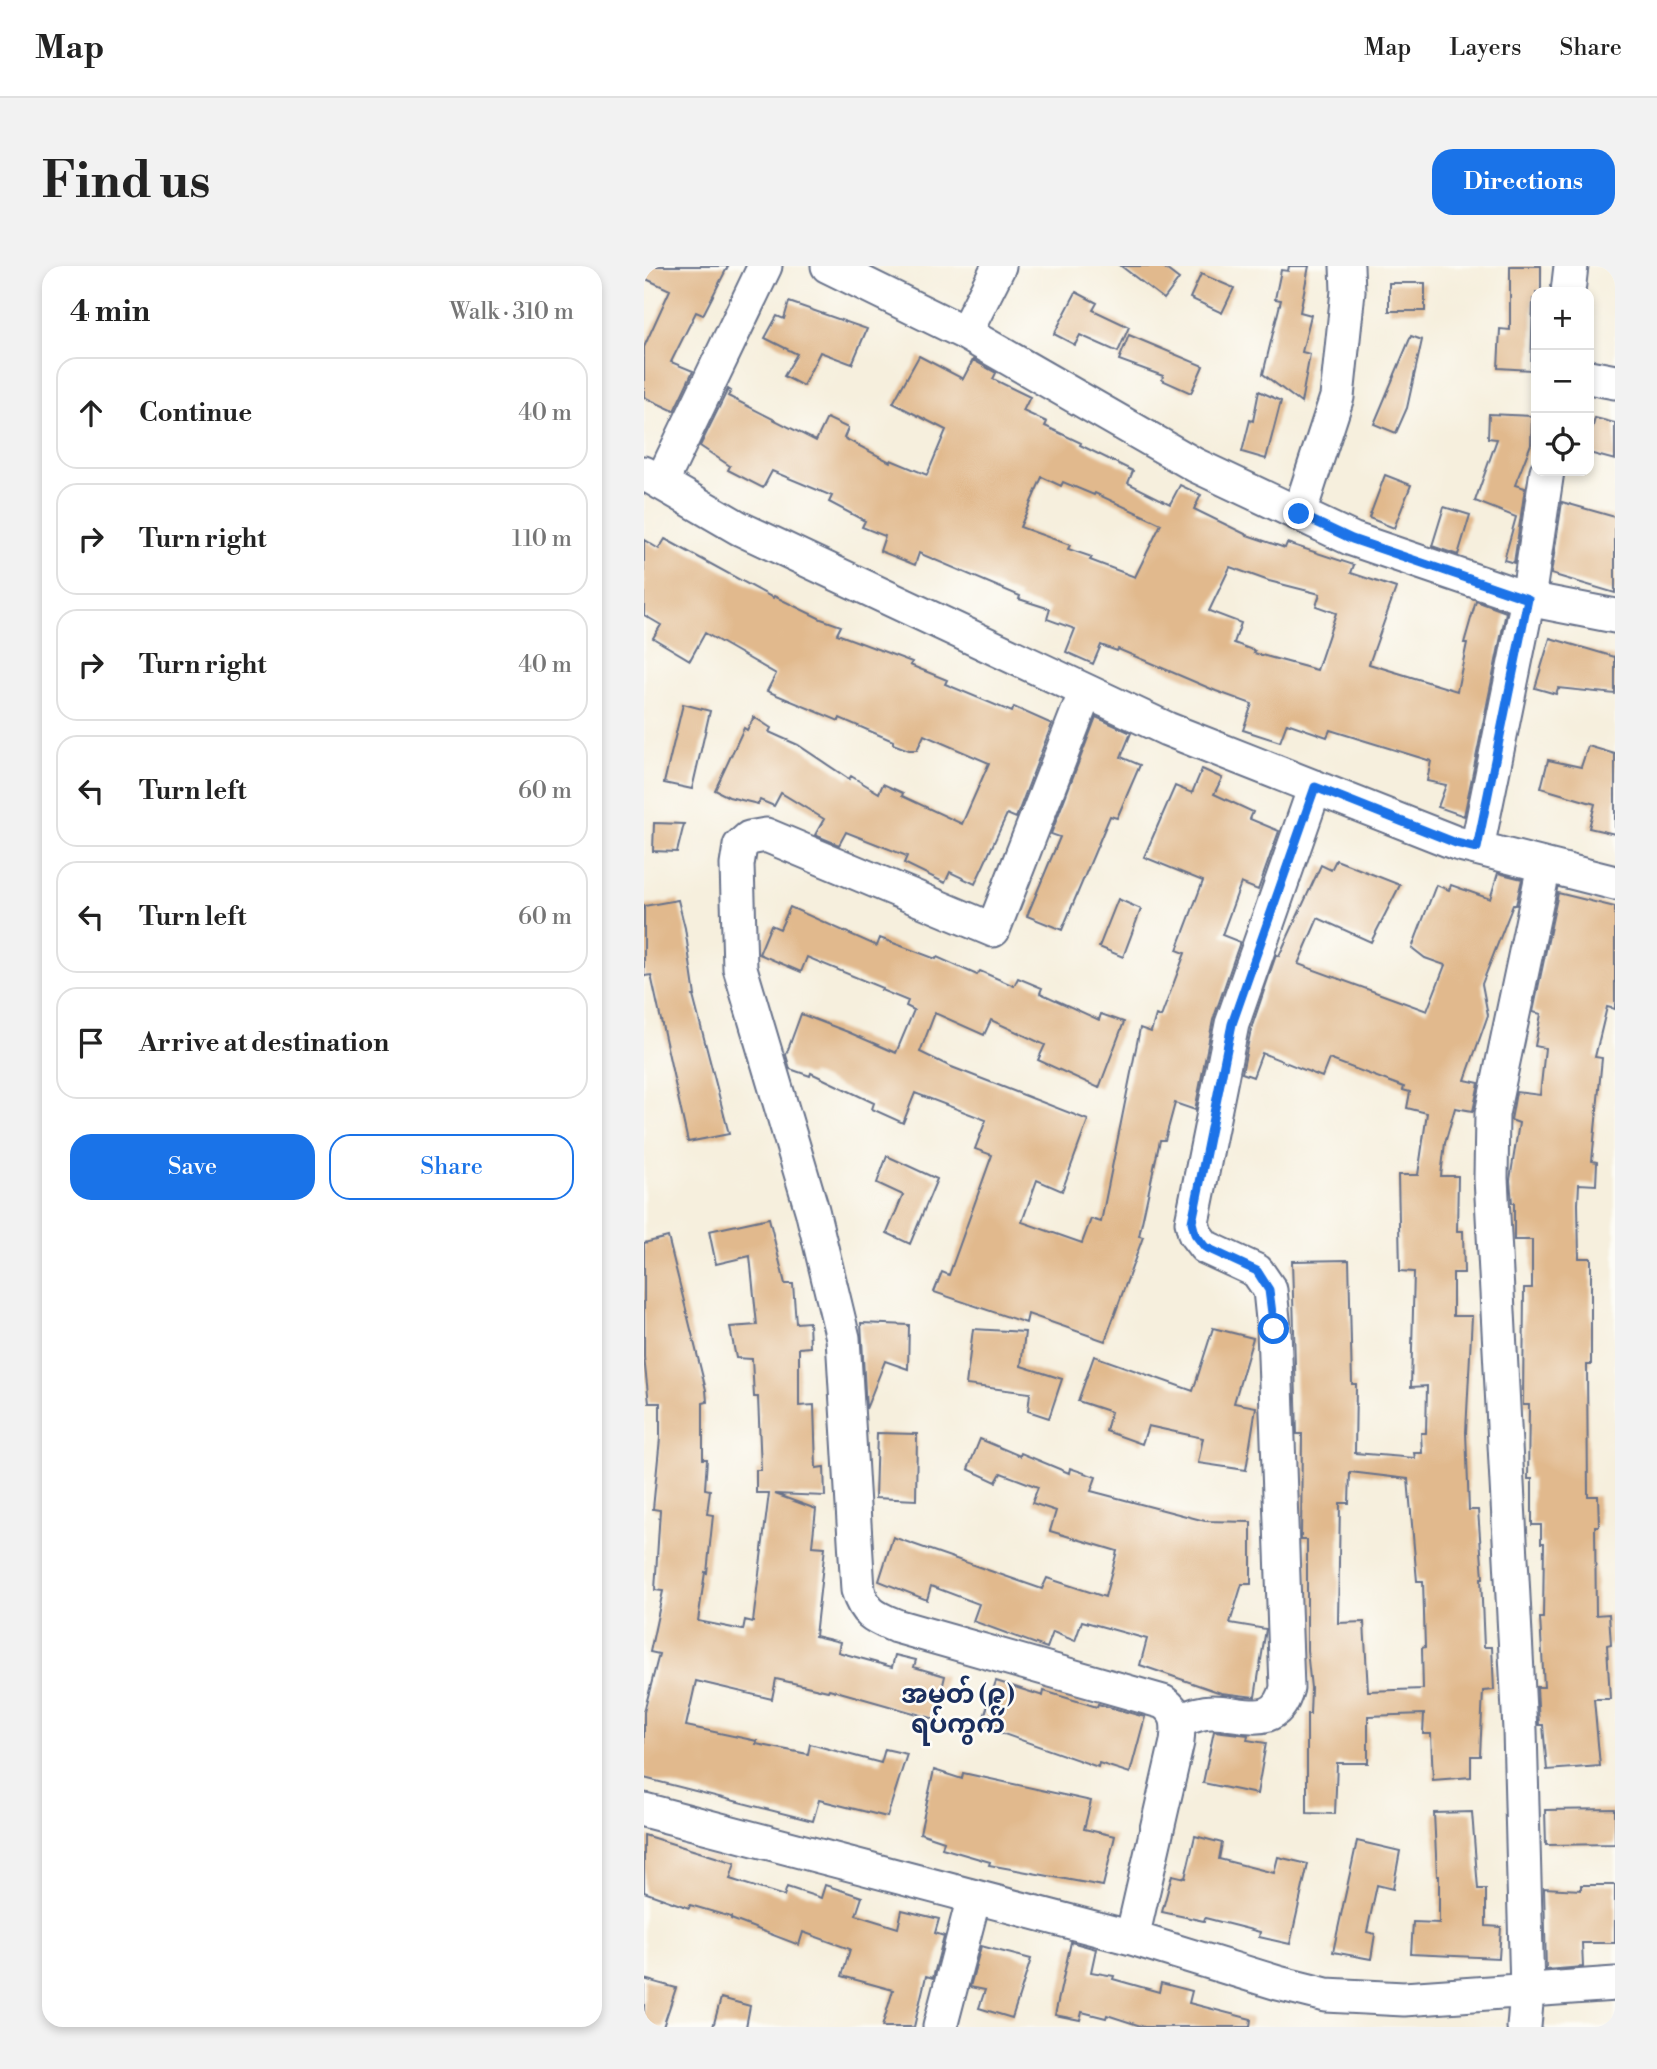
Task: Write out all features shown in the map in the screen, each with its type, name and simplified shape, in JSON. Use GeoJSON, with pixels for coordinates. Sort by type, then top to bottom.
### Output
{"type":"FeatureCollection","features":[{"type":"Feature","properties":{"kind":"street"},"geometry":{"type":"LineString","coordinates":[[765,266],[653,478],[740,528],[1167,729],[1456,843],[1615,883]]}},
{"type":"Feature","properties":{"kind":"street"},"geometry":{"type":"LineString","coordinates":[[828,266],[965,333],[1195,465],[1352,539],[1528,599],[1615,616]]}},
{"type":"Feature","properties":{"kind":"street"},"geometry":{"type":"LineString","coordinates":[[965,333],[999,266]]}},
{"type":"Feature","properties":{"kind":"street"},"geometry":{"type":"LineString","coordinates":[[1299,514],[1336,397],[1348,291],[1348,266]]}},
{"type":"Feature","properties":{"kind":"street"},"geometry":{"type":"LineString","coordinates":[[1569,287],[1571,266]]}},
{"type":"Feature","properties":{"kind":"street"},"geometry":{"type":"LineString","coordinates":[[1594,378],[1615,382]]}},
{"type":"Feature","properties":{"kind":"street"},"geometry":{"type":"LineString","coordinates":[[1477,848],[1528,599],[1546,476]]}},
{"type":"Feature","properties":{"kind":"street"},"geometry":{"type":"LineString","coordinates":[[1086,691],[993,930],[766,835],[749,838],[740,846],[737,865],[740,968],[812,1210],[843,1338],[858,1590],[862,1605],[874,1616],[896,1626],[1163,1702],[1172,1709],[1179,1721],[1177,1742],[1132,1938]]}},
{"type":"Feature","properties":{"kind":"street"},"geometry":{"type":"LineString","coordinates":[[1179,1721],[1212,1712],[1255,1717],[1269,1714],[1283,1704],[1287,1688],[1274,1329],[1269,1290],[1257,1271],[1205,1247],[1195,1234],[1192,1222],[1232,1024],[1315,787]]}},
{"type":"Feature","properties":{"kind":"street"},"geometry":{"type":"LineString","coordinates":[[1524,2027],[1527,1991],[1520,1730],[1491,1165],[1492,1114],[1544,866]]}},
{"type":"Feature","properties":{"kind":"street"},"geometry":{"type":"LineString","coordinates":[[644,1810],[1132,1938],[1326,1995],[1404,1999],[1615,1984]]}},
{"type":"Feature","properties":{"kind":"street"},"geometry":{"type":"LineString","coordinates":[[940,2027],[974,1897]]}},
{"type":"Feature","properties":{"kind":"building"},"geometry":{"type":"Polygon","coordinates":[[[644,266],[728,266],[703,315],[696,312],[671,362],[693,371],[674,411],[644,397],[644,347],[670,290],[644,278],[644,266]]]}},
{"type":"Feature","properties":{"kind":"building"},"geometry":{"type":"Polygon","coordinates":[[[1121,266],[1162,266],[1179,279],[1164,299],[1121,266]]]}},
{"type":"Feature","properties":{"kind":"building"},"geometry":{"type":"Polygon","coordinates":[[[1289,266],[1309,266],[1300,312],[1311,315],[1302,352],[1310,354],[1301,403],[1263,374],[1281,300],[1275,299],[1281,270],[1288,271],[1289,266]]]}},
{"type":"Feature","properties":{"kind":"building"},"geometry":{"type":"Polygon","coordinates":[[[1510,266],[1541,266],[1541,287],[1531,287],[1531,370],[1498,368],[1500,329],[1510,330],[1510,266]]]}},
{"type":"Feature","properties":{"kind":"building"},"geometry":{"type":"Polygon","coordinates":[[[1201,274],[1234,288],[1222,313],[1190,298],[1201,274]]]}},
{"type":"Feature","properties":{"kind":"building"},"geometry":{"type":"Polygon","coordinates":[[[1389,283],[1425,283],[1425,311],[1389,311],[1389,283]]]}},
{"type":"Feature","properties":{"kind":"building"},"geometry":{"type":"Polygon","coordinates":[[[1076,292],[1097,303],[1093,310],[1129,327],[1118,352],[1080,335],[1075,345],[1054,334],[1076,292]]]}},
{"type":"Feature","properties":{"kind":"building"},"geometry":{"type":"Polygon","coordinates":[[[789,302],[867,329],[852,364],[820,352],[803,386],[784,376],[797,354],[765,338],[777,316],[784,319],[789,302]]]}},
{"type":"Feature","properties":{"kind":"building"},"geometry":{"type":"Polygon","coordinates":[[[1129,335],[1203,366],[1191,393],[1162,380],[1163,376],[1119,360],[1129,335]]]}},
{"type":"Feature","properties":{"kind":"building"},"geometry":{"type":"Polygon","coordinates":[[[1411,336],[1422,340],[1407,408],[1396,433],[1374,424],[1411,336]]]}},
{"type":"Feature","properties":{"kind":"building"},"geometry":{"type":"Polygon","coordinates":[[[919,356],[963,379],[973,360],[996,373],[993,379],[1030,397],[1023,411],[1047,422],[1045,426],[1133,471],[1128,483],[1170,504],[1180,485],[1201,495],[1194,509],[1247,535],[1285,548],[1287,543],[1354,565],[1351,573],[1396,588],[1369,664],[1457,691],[1467,643],[1464,643],[1476,601],[1506,612],[1464,816],[1438,807],[1446,785],[1427,781],[1431,761],[1330,730],[1327,737],[1287,723],[1280,742],[1243,730],[1252,704],[1118,649],[1117,651],[1101,645],[1093,664],[1066,652],[1075,629],[1047,619],[1050,609],[1019,599],[1020,596],[919,553],[915,565],[880,551],[885,536],[862,527],[865,521],[829,502],[832,496],[772,471],[763,488],[728,470],[730,466],[700,446],[728,389],[731,391],[728,396],[816,441],[827,418],[848,428],[844,438],[890,462],[891,460],[927,475],[946,430],[893,403],[919,356]],[[1042,477],[1020,527],[1070,545],[1068,549],[1092,557],[1090,560],[1135,577],[1161,524],[1095,493],[1094,495],[1063,482],[1061,486],[1042,477]],[[1230,567],[1209,611],[1241,623],[1234,643],[1255,651],[1254,653],[1317,670],[1336,613],[1316,606],[1320,594],[1269,581],[1230,567]]]}},
{"type":"Feature","properties":{"kind":"building"},"geometry":{"type":"Polygon","coordinates":[[[1259,391],[1281,401],[1266,459],[1242,452],[1250,420],[1253,421],[1259,391]]]}},
{"type":"Feature","properties":{"kind":"building"},"geometry":{"type":"Polygon","coordinates":[[[1489,414],[1531,416],[1531,444],[1515,485],[1525,488],[1514,563],[1504,560],[1516,517],[1475,501],[1497,439],[1488,438],[1489,414]]]}},
{"type":"Feature","properties":{"kind":"building"},"geometry":{"type":"Polygon","coordinates":[[[1595,418],[1615,423],[1615,460],[1594,454],[1595,418]]]}},
{"type":"Feature","properties":{"kind":"building"},"geometry":{"type":"Polygon","coordinates":[[[1385,475],[1411,485],[1394,528],[1369,518],[1385,475]]]}},
{"type":"Feature","properties":{"kind":"building"},"geometry":{"type":"Polygon","coordinates":[[[1562,502],[1615,517],[1615,593],[1551,574],[1562,502]]]}},
{"type":"Feature","properties":{"kind":"building"},"geometry":{"type":"Polygon","coordinates":[[[1444,507],[1470,515],[1458,555],[1432,546],[1444,507]]]}},
{"type":"Feature","properties":{"kind":"building"},"geometry":{"type":"Polygon","coordinates":[[[665,539],[773,598],[774,596],[841,626],[837,634],[912,662],[910,665],[947,680],[945,684],[1012,712],[1014,707],[1052,724],[1016,818],[1007,814],[975,884],[950,872],[945,883],[904,863],[907,856],[846,832],[839,845],[815,835],[824,819],[781,793],[774,806],[760,800],[758,804],[729,797],[715,790],[744,728],[747,730],[754,717],[771,728],[769,732],[798,745],[849,779],[851,776],[879,793],[883,784],[903,793],[902,796],[962,824],[989,763],[924,735],[917,750],[909,750],[840,718],[839,721],[767,691],[776,674],[705,633],[690,660],[653,638],[661,625],[644,615],[644,540],[659,549],[665,539]]]}},
{"type":"Feature","properties":{"kind":"building"},"geometry":{"type":"Polygon","coordinates":[[[1550,638],[1615,657],[1615,694],[1558,688],[1556,694],[1535,688],[1550,638]]]}},
{"type":"Feature","properties":{"kind":"building"},"geometry":{"type":"Polygon","coordinates":[[[683,704],[710,711],[692,789],[664,783],[683,704]]]}},
{"type":"Feature","properties":{"kind":"building"},"geometry":{"type":"Polygon","coordinates":[[[1096,717],[1131,733],[1121,757],[1140,765],[1117,818],[1110,816],[1062,930],[1027,916],[1060,837],[1051,834],[1096,717]]]}},
{"type":"Feature","properties":{"kind":"building"},"geometry":{"type":"Polygon","coordinates":[[[1588,746],[1615,754],[1615,834],[1589,828],[1595,804],[1541,788],[1548,760],[1581,767],[1588,746]]]}},
{"type":"Feature","properties":{"kind":"building"},"geometry":{"type":"Polygon","coordinates":[[[1202,769],[1222,778],[1214,794],[1253,812],[1250,819],[1279,831],[1258,890],[1241,883],[1222,935],[1240,942],[1213,1020],[1195,1110],[1175,1103],[1165,1140],[1160,1140],[1139,1236],[1143,1237],[1105,1341],[1028,1314],[1026,1323],[934,1292],[942,1272],[949,1275],[992,1155],[975,1149],[986,1120],[915,1093],[903,1123],[872,1109],[874,1103],[811,1073],[810,1076],[790,1069],[786,1055],[801,1014],[896,1053],[914,1010],[906,1006],[908,1001],[881,990],[882,988],[807,957],[801,972],[759,954],[771,925],[780,929],[790,907],[877,946],[880,938],[936,959],[937,957],[977,975],[980,971],[1014,986],[1018,978],[1042,988],[1040,993],[1099,1020],[1101,1014],[1124,1022],[1099,1088],[1038,1060],[1045,1045],[991,1020],[984,1035],[935,1013],[920,1052],[1088,1120],[1062,1191],[1037,1180],[1022,1222],[1082,1243],[1091,1219],[1101,1222],[1140,1028],[1151,1032],[1156,1015],[1161,1017],[1185,953],[1177,950],[1203,881],[1144,857],[1175,786],[1192,793],[1202,769]]]}},
{"type":"Feature","properties":{"kind":"building"},"geometry":{"type":"Polygon","coordinates":[[[654,823],[684,824],[677,852],[653,851],[654,823]]]}},
{"type":"Feature","properties":{"kind":"building"},"geometry":{"type":"Polygon","coordinates":[[[1336,860],[1400,885],[1371,942],[1318,918],[1298,964],[1427,1011],[1445,965],[1425,958],[1412,948],[1436,885],[1449,890],[1451,885],[1490,899],[1498,873],[1522,879],[1516,905],[1513,905],[1482,984],[1488,1015],[1465,1080],[1479,1083],[1473,1111],[1455,1108],[1445,1143],[1441,1176],[1458,1176],[1457,1231],[1463,1231],[1464,1273],[1453,1273],[1453,1316],[1472,1316],[1466,1432],[1469,1510],[1478,1510],[1484,1647],[1492,1647],[1494,1690],[1483,1691],[1480,1756],[1471,1756],[1471,1777],[1433,1780],[1431,1734],[1423,1734],[1424,1714],[1368,1716],[1368,1763],[1337,1763],[1335,1814],[1307,1813],[1307,1714],[1310,1714],[1311,1688],[1307,1650],[1307,1540],[1301,1540],[1302,1434],[1297,1434],[1292,1261],[1349,1260],[1352,1384],[1356,1384],[1355,1453],[1415,1458],[1414,1453],[1422,1453],[1421,1433],[1426,1433],[1427,1386],[1411,1387],[1414,1272],[1400,1271],[1398,1175],[1418,1175],[1427,1113],[1407,1108],[1410,1092],[1403,1090],[1404,1087],[1329,1059],[1322,1077],[1262,1053],[1253,1077],[1242,1073],[1251,1029],[1276,955],[1279,956],[1321,865],[1331,870],[1336,860]],[[1350,1472],[1349,1503],[1340,1503],[1338,1623],[1364,1622],[1368,1691],[1423,1689],[1423,1581],[1417,1581],[1408,1479],[1350,1472]]]}},
{"type":"Feature","properties":{"kind":"building"},"geometry":{"type":"Polygon","coordinates":[[[1558,893],[1615,907],[1615,1009],[1607,1007],[1595,1057],[1602,1058],[1592,1161],[1597,1162],[1596,1185],[1579,1184],[1578,1204],[1579,1258],[1591,1258],[1591,1365],[1587,1365],[1588,1496],[1598,1496],[1599,1526],[1595,1526],[1596,1615],[1609,1614],[1611,1644],[1607,1645],[1610,1699],[1594,1699],[1600,1766],[1547,1770],[1543,1725],[1539,1725],[1537,1687],[1544,1687],[1540,1618],[1543,1618],[1544,1543],[1541,1543],[1541,1525],[1532,1525],[1532,1479],[1528,1479],[1529,1405],[1523,1405],[1524,1288],[1532,1288],[1532,1240],[1514,1240],[1514,1203],[1510,1180],[1519,1123],[1511,1120],[1516,1092],[1540,1095],[1545,1048],[1535,1046],[1541,1014],[1533,1012],[1558,893]]]}},
{"type":"Feature","properties":{"kind":"building"},"geometry":{"type":"Polygon","coordinates":[[[1118,899],[1141,909],[1123,957],[1099,947],[1118,899]]]}},
{"type":"Feature","properties":{"kind":"building"},"geometry":{"type":"Polygon","coordinates":[[[678,900],[685,928],[693,996],[729,1134],[688,1142],[651,975],[644,976],[644,906],[678,900]]]}},
{"type":"Feature","properties":{"kind":"building"},"geometry":{"type":"Polygon","coordinates":[[[887,1156],[937,1179],[910,1244],[887,1233],[903,1195],[877,1183],[887,1156]]]}},
{"type":"Feature","properties":{"kind":"building"},"geometry":{"type":"Polygon","coordinates":[[[769,1218],[785,1284],[793,1284],[796,1323],[809,1322],[810,1347],[799,1348],[799,1406],[814,1405],[816,1468],[824,1467],[825,1496],[775,1494],[816,1509],[812,1546],[825,1547],[815,1636],[840,1642],[838,1652],[892,1667],[895,1655],[916,1660],[914,1667],[945,1676],[935,1719],[829,1689],[828,1691],[776,1679],[772,1699],[696,1681],[686,1726],[808,1754],[810,1744],[881,1763],[885,1749],[907,1754],[887,1817],[819,1800],[813,1821],[644,1778],[644,1712],[659,1654],[650,1652],[663,1591],[655,1590],[660,1510],[653,1509],[660,1438],[660,1403],[649,1403],[644,1357],[644,1243],[668,1237],[706,1390],[707,1402],[703,1403],[703,1459],[707,1459],[705,1489],[710,1490],[707,1514],[713,1515],[707,1573],[705,1572],[698,1621],[743,1630],[745,1620],[753,1622],[769,1493],[756,1493],[756,1470],[761,1470],[758,1397],[754,1397],[752,1359],[736,1358],[730,1327],[757,1325],[750,1256],[716,1264],[709,1231],[769,1218]]]}},
{"type":"Feature","properties":{"kind":"building"},"geometry":{"type":"Polygon","coordinates":[[[861,1323],[909,1325],[908,1369],[885,1361],[866,1409],[861,1323]]]}},
{"type":"Feature","properties":{"kind":"building"},"geometry":{"type":"Polygon","coordinates":[[[1213,1328],[1253,1338],[1234,1403],[1256,1407],[1246,1470],[1198,1463],[1203,1438],[1148,1426],[1142,1444],[1106,1431],[1111,1412],[1078,1401],[1094,1356],[1193,1391],[1213,1328]]]}},
{"type":"Feature","properties":{"kind":"building"},"geometry":{"type":"Polygon","coordinates":[[[973,1329],[1025,1332],[1021,1366],[1062,1379],[1049,1418],[1028,1411],[1030,1393],[966,1385],[973,1329]]]}},
{"type":"Feature","properties":{"kind":"building"},"geometry":{"type":"Polygon","coordinates":[[[877,1433],[917,1434],[916,1500],[875,1498],[877,1433]]]}},
{"type":"Feature","properties":{"kind":"building"},"geometry":{"type":"Polygon","coordinates":[[[980,1439],[1069,1473],[1070,1468],[1096,1477],[1091,1491],[1205,1521],[1251,1522],[1251,1584],[1242,1584],[1230,1623],[1266,1629],[1255,1697],[1221,1693],[1140,1665],[1147,1639],[1082,1621],[1075,1641],[1053,1632],[1047,1648],[973,1621],[979,1604],[931,1586],[927,1600],[879,1581],[893,1537],[1042,1589],[1047,1578],[1105,1597],[1117,1551],[1050,1531],[1056,1511],[1032,1503],[1038,1487],[1001,1473],[996,1482],[968,1469],[980,1439]]]}},
{"type":"Feature","properties":{"kind":"building"},"geometry":{"type":"Polygon","coordinates":[[[996,1681],[1043,1696],[1044,1691],[1097,1707],[1098,1704],[1145,1717],[1130,1773],[1099,1763],[1098,1767],[981,1726],[996,1681]]]}},
{"type":"Feature","properties":{"kind":"building"},"geometry":{"type":"Polygon","coordinates":[[[1214,1731],[1248,1735],[1247,1740],[1266,1743],[1257,1794],[1203,1783],[1214,1731]]]}},
{"type":"Feature","properties":{"kind":"building"},"geometry":{"type":"Polygon","coordinates":[[[934,1770],[962,1779],[963,1773],[1091,1801],[1084,1829],[1115,1836],[1103,1886],[989,1865],[990,1862],[942,1848],[944,1841],[920,1833],[934,1770]]]}},
{"type":"Feature","properties":{"kind":"building"},"geometry":{"type":"Polygon","coordinates":[[[1615,1809],[1615,1844],[1546,1845],[1545,1810],[1615,1809]]]}},
{"type":"Feature","properties":{"kind":"building"},"geometry":{"type":"Polygon","coordinates":[[[1472,1812],[1478,1889],[1486,1889],[1486,1926],[1501,1927],[1499,1958],[1411,1954],[1413,1922],[1439,1923],[1439,1876],[1434,1813],[1472,1812]]]}},
{"type":"Feature","properties":{"kind":"building"},"geometry":{"type":"Polygon","coordinates":[[[644,1835],[735,1863],[730,1879],[784,1896],[787,1887],[821,1898],[825,1885],[862,1897],[856,1915],[898,1928],[902,1910],[939,1919],[935,1933],[944,1936],[933,1978],[926,1976],[914,2027],[882,2027],[893,1990],[842,1976],[850,1949],[803,1932],[799,1945],[731,1917],[690,1905],[689,1908],[644,1892],[644,1835]]]}},
{"type":"Feature","properties":{"kind":"building"},"geometry":{"type":"Polygon","coordinates":[[[1195,1836],[1222,1843],[1219,1859],[1274,1873],[1278,1857],[1308,1864],[1290,1944],[1259,1937],[1260,1932],[1205,1918],[1204,1921],[1162,1912],[1172,1875],[1185,1878],[1195,1836]]]}},
{"type":"Feature","properties":{"kind":"building"},"geometry":{"type":"Polygon","coordinates":[[[1357,1841],[1400,1851],[1393,1889],[1377,1885],[1367,1932],[1375,1934],[1371,1959],[1333,1952],[1357,1841]]]}},
{"type":"Feature","properties":{"kind":"building"},"geometry":{"type":"Polygon","coordinates":[[[1581,1885],[1615,1885],[1615,1943],[1582,1943],[1583,1967],[1546,1970],[1544,1888],[1581,1890],[1581,1885]]]}},
{"type":"Feature","properties":{"kind":"building"},"geometry":{"type":"Polygon","coordinates":[[[1071,1942],[1096,1949],[1091,1972],[1114,1976],[1113,1979],[1159,1992],[1161,1983],[1192,1991],[1189,2003],[1251,2019],[1250,2027],[1144,2027],[1107,2015],[1106,2018],[1082,2012],[1080,2020],[1055,2015],[1071,1942]]]}},
{"type":"Feature","properties":{"kind":"building"},"geometry":{"type":"Polygon","coordinates":[[[981,1946],[1031,1959],[1012,2018],[979,2008],[985,1990],[970,1987],[981,1946]]]}},
{"type":"Feature","properties":{"kind":"building"},"geometry":{"type":"Polygon","coordinates":[[[644,1979],[676,1988],[663,2027],[644,2027],[644,1979]]]}},
{"type":"Feature","properties":{"kind":"building"},"geometry":{"type":"Polygon","coordinates":[[[721,1998],[750,2006],[746,2027],[713,2027],[721,1998]]]}},
{"type":"Feature","properties":{"kind":"district","name":"အမှတ် (၉) ရပ်ကွက်"},"geometry":{"type":"Point","coordinates":[958,1709]}},
{"type":"Feature","properties":{"kind":"route"},"geometry":{"type":"LineString","coordinates":[[1274,1329],[1269,1290],[1257,1271],[1228,1255],[1205,1247],[1195,1234],[1192,1222],[1232,1024],[1315,787],[1456,843],[1477,848],[1528,599],[1352,539],[1299,514]]}}]}
